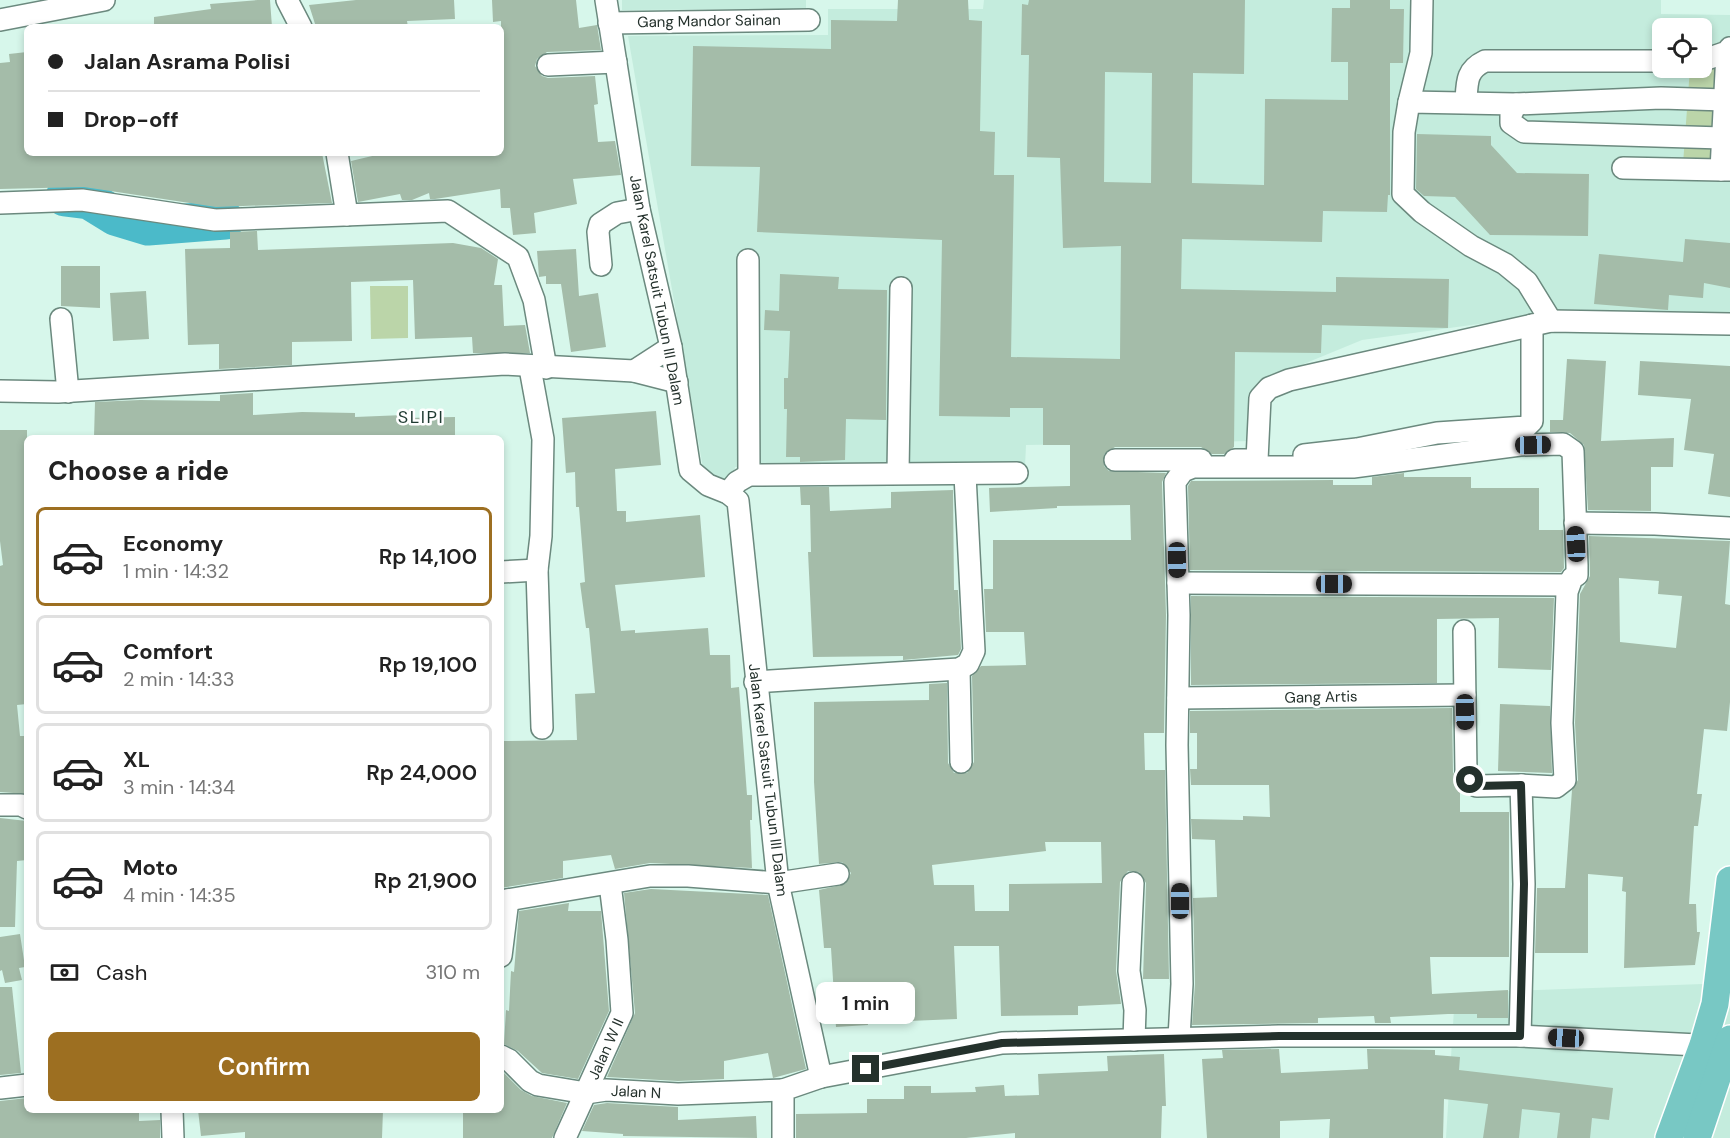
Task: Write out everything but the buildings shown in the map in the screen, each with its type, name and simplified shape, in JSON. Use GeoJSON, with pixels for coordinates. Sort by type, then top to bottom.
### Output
{"type":"FeatureCollection","features":[{"type":"Feature","properties":{"kind":"main road"},"geometry":{"type":"LineString","coordinates":[[1697,1138],[1720,1043],[1730,880]]}},
{"type":"Feature","properties":{"kind":"main road"},"geometry":{"type":"LineString","coordinates":[[1669,1138],[1720,1043]]}},
{"type":"Feature","properties":{"kind":"street"},"geometry":{"type":"LineString","coordinates":[[0,20],[104,0]]}},
{"type":"Feature","properties":{"kind":"street"},"geometry":{"type":"LineString","coordinates":[[287,0],[300,24]]}},
{"type":"Feature","properties":{"kind":"street","name":"Jalan Karel Satsuit Tubun III Dalam"},"geometry":{"type":"LineString","coordinates":[[606,0],[639,209],[671,347],[690,470],[708,485],[728,492],[738,501],[755,682],[778,883],[821,1077]]}},
{"type":"Feature","properties":{"kind":"street"},"geometry":{"type":"LineString","coordinates":[[1115,460],[1257,460],[1357,449],[1437,433],[1526,427],[1532,421],[1541,323],[1527,282],[1505,264],[1471,246],[1422,212],[1403,194],[1404,132],[1421,53],[1422,0]]}},
{"type":"Feature","properties":{"kind":"street","name":"Gang Mandor Sainan"},"geometry":{"type":"LineString","coordinates":[[609,23],[810,20]]}},
{"type":"Feature","properties":{"kind":"street"},"geometry":{"type":"LineString","coordinates":[[1623,168],[1726,170],[1722,138],[1729,50],[1712,57]]}},
{"type":"Feature","properties":{"kind":"street"},"geometry":{"type":"LineString","coordinates":[[1466,102],[1467,78],[1473,66],[1485,61],[1652,61]]}},
{"type":"Feature","properties":{"kind":"street"},"geometry":{"type":"LineString","coordinates":[[548,65],[616,62]]}},
{"type":"Feature","properties":{"kind":"street"},"geometry":{"type":"LineString","coordinates":[[1409,102],[1516,104],[1661,98],[1725,100]]}},
{"type":"Feature","properties":{"kind":"street"},"geometry":{"type":"LineString","coordinates":[[1516,104],[1511,115],[1511,123],[1524,132],[1722,138]]}},
{"type":"Feature","properties":{"kind":"street"},"geometry":{"type":"LineString","coordinates":[[337,156],[347,215]]}},
{"type":"Feature","properties":{"kind":"street"},"geometry":{"type":"LineString","coordinates":[[0,203],[89,201],[215,220],[448,212],[518,257],[534,300],[543,439],[541,536],[537,570],[542,728]]}},
{"type":"Feature","properties":{"kind":"street"},"geometry":{"type":"LineString","coordinates":[[601,265],[598,232],[600,224],[617,213],[639,209]]}},
{"type":"Feature","properties":{"kind":"street"},"geometry":{"type":"LineString","coordinates":[[748,260],[749,475]]}},
{"type":"Feature","properties":{"kind":"street"},"geometry":{"type":"LineString","coordinates":[[898,472],[901,288]]}},
{"type":"Feature","properties":{"kind":"street"},"geometry":{"type":"LineString","coordinates":[[61,319],[68,392]]}},
{"type":"Feature","properties":{"kind":"street"},"geometry":{"type":"LineString","coordinates":[[1257,460],[1260,398],[1269,388],[1330,369],[1541,323],[1730,324]]}},
{"type":"Feature","properties":{"kind":"street"},"geometry":{"type":"LineString","coordinates":[[634,371],[671,347]]}},
{"type":"Feature","properties":{"kind":"street"},"geometry":{"type":"LineString","coordinates":[[0,392],[68,392],[505,364],[538,368],[634,371],[677,382]]}},
{"type":"Feature","properties":{"kind":"street"},"geometry":{"type":"LineString","coordinates":[[1179,1038],[1182,984],[1175,482],[1183,471],[1193,467],[1353,467],[1520,446],[1563,444],[1573,451],[1576,575],[1568,585],[1562,723],[1565,780],[1556,787],[1477,786],[1470,780],[1466,772],[1464,631]]}},
{"type":"Feature","properties":{"kind":"street"},"geometry":{"type":"LineString","coordinates":[[728,492],[737,482],[749,475],[898,472],[965,475],[1017,473]]}},
{"type":"Feature","properties":{"kind":"street"},"geometry":{"type":"LineString","coordinates":[[755,682],[959,669],[968,664],[974,651],[965,475]]}},
{"type":"Feature","properties":{"kind":"street"},"geometry":{"type":"LineString","coordinates":[[1575,523],[1730,528]]}},
{"type":"Feature","properties":{"kind":"street"},"geometry":{"type":"LineString","coordinates":[[504,572],[537,570]]}},
{"type":"Feature","properties":{"kind":"street"},"geometry":{"type":"LineString","coordinates":[[1178,584],[1568,585]]}},
{"type":"Feature","properties":{"kind":"street"},"geometry":{"type":"LineString","coordinates":[[959,669],[961,762]]}},
{"type":"Feature","properties":{"kind":"street","name":"Gang Artis"},"geometry":{"type":"LineString","coordinates":[[1178,698],[1465,695]]}},
{"type":"Feature","properties":{"kind":"street"},"geometry":{"type":"LineString","coordinates":[[1520,1036],[1524,884],[1521,785]]}},
{"type":"Feature","properties":{"kind":"street"},"geometry":{"type":"LineString","coordinates":[[0,805],[24,806]]}},
{"type":"Feature","properties":{"kind":"street"},"geometry":{"type":"LineString","coordinates":[[505,901],[650,876],[688,876],[778,883],[838,874]]}},
{"type":"Feature","properties":{"kind":"street"},"geometry":{"type":"LineString","coordinates":[[1133,883],[1129,971],[1135,1010],[1134,1040]]}},
{"type":"Feature","properties":{"kind":"street","name":"Jalan W II"},"geometry":{"type":"LineString","coordinates":[[565,1138],[622,1013],[610,884]]}},
{"type":"Feature","properties":{"kind":"street"},"geometry":{"type":"LineString","coordinates":[[821,1077],[1002,1043],[1179,1038],[1520,1036],[1720,1043]]}},
{"type":"Feature","properties":{"kind":"street","name":"Jalan N"},"geometry":{"type":"LineString","coordinates":[[504,1058],[530,1081],[538,1085],[586,1093],[606,1090],[678,1094],[783,1090],[821,1077]]}},
{"type":"Feature","properties":{"kind":"street"},"geometry":{"type":"LineString","coordinates":[[0,1088],[24,1085]]}},
{"type":"Feature","properties":{"kind":"street"},"geometry":{"type":"LineString","coordinates":[[783,1090],[783,1138]]}},
{"type":"Feature","properties":{"kind":"street"},"geometry":{"type":"LineString","coordinates":[[172,1113],[173,1138]]}},
{"type":"Feature","properties":{"kind":"shaded area"},"geometry":{"type":"Polygon","coordinates":[[[622,0],[806,0],[806,9],[622,10],[622,0]]]}},
{"type":"Feature","properties":{"kind":"shaded area"},"geometry":{"type":"Polygon","coordinates":[[[984,0],[1661,0],[1661,14],[1730,15],[1730,313],[1660,311],[1558,313],[1362,340],[1272,377],[1253,441],[1026,445],[1025,467],[735,467],[732,484],[716,480],[703,468],[628,36],[828,35],[828,9],[983,9],[984,0]]]}},
{"type":"Feature","properties":{"kind":"shaded area"},"geometry":{"type":"Polygon","coordinates":[[[1730,50],[1730,165],[1683,164],[1689,78],[1712,78],[1712,61],[1730,50]]]}},
{"type":"Feature","properties":{"kind":"shaded area"},"geometry":{"type":"Polygon","coordinates":[[[370,286],[408,286],[408,338],[371,339],[370,286]]]}},
{"type":"Feature","properties":{"kind":"shaded area"},"geometry":{"type":"Polygon","coordinates":[[[1730,983],[1730,1138],[1446,1138],[1455,993],[1730,983]]]}},
{"type":"Feature","properties":{"kind":"waterway"},"geometry":{"type":"LineString","coordinates":[[65,197],[89,200],[115,216],[148,226],[225,220]]}},
{"type":"Feature","properties":{"kind":"district","name":"SLIPI"},"geometry":{"type":"Point","coordinates":[421,417]}},
{"type":"Feature","properties":{"kind":"route"},"geometry":{"type":"LineString","coordinates":[[866,1069],[1002,1043],[1279,1036],[1520,1036],[1524,884],[1521,785],[1477,786],[1470,780]]}}]}
